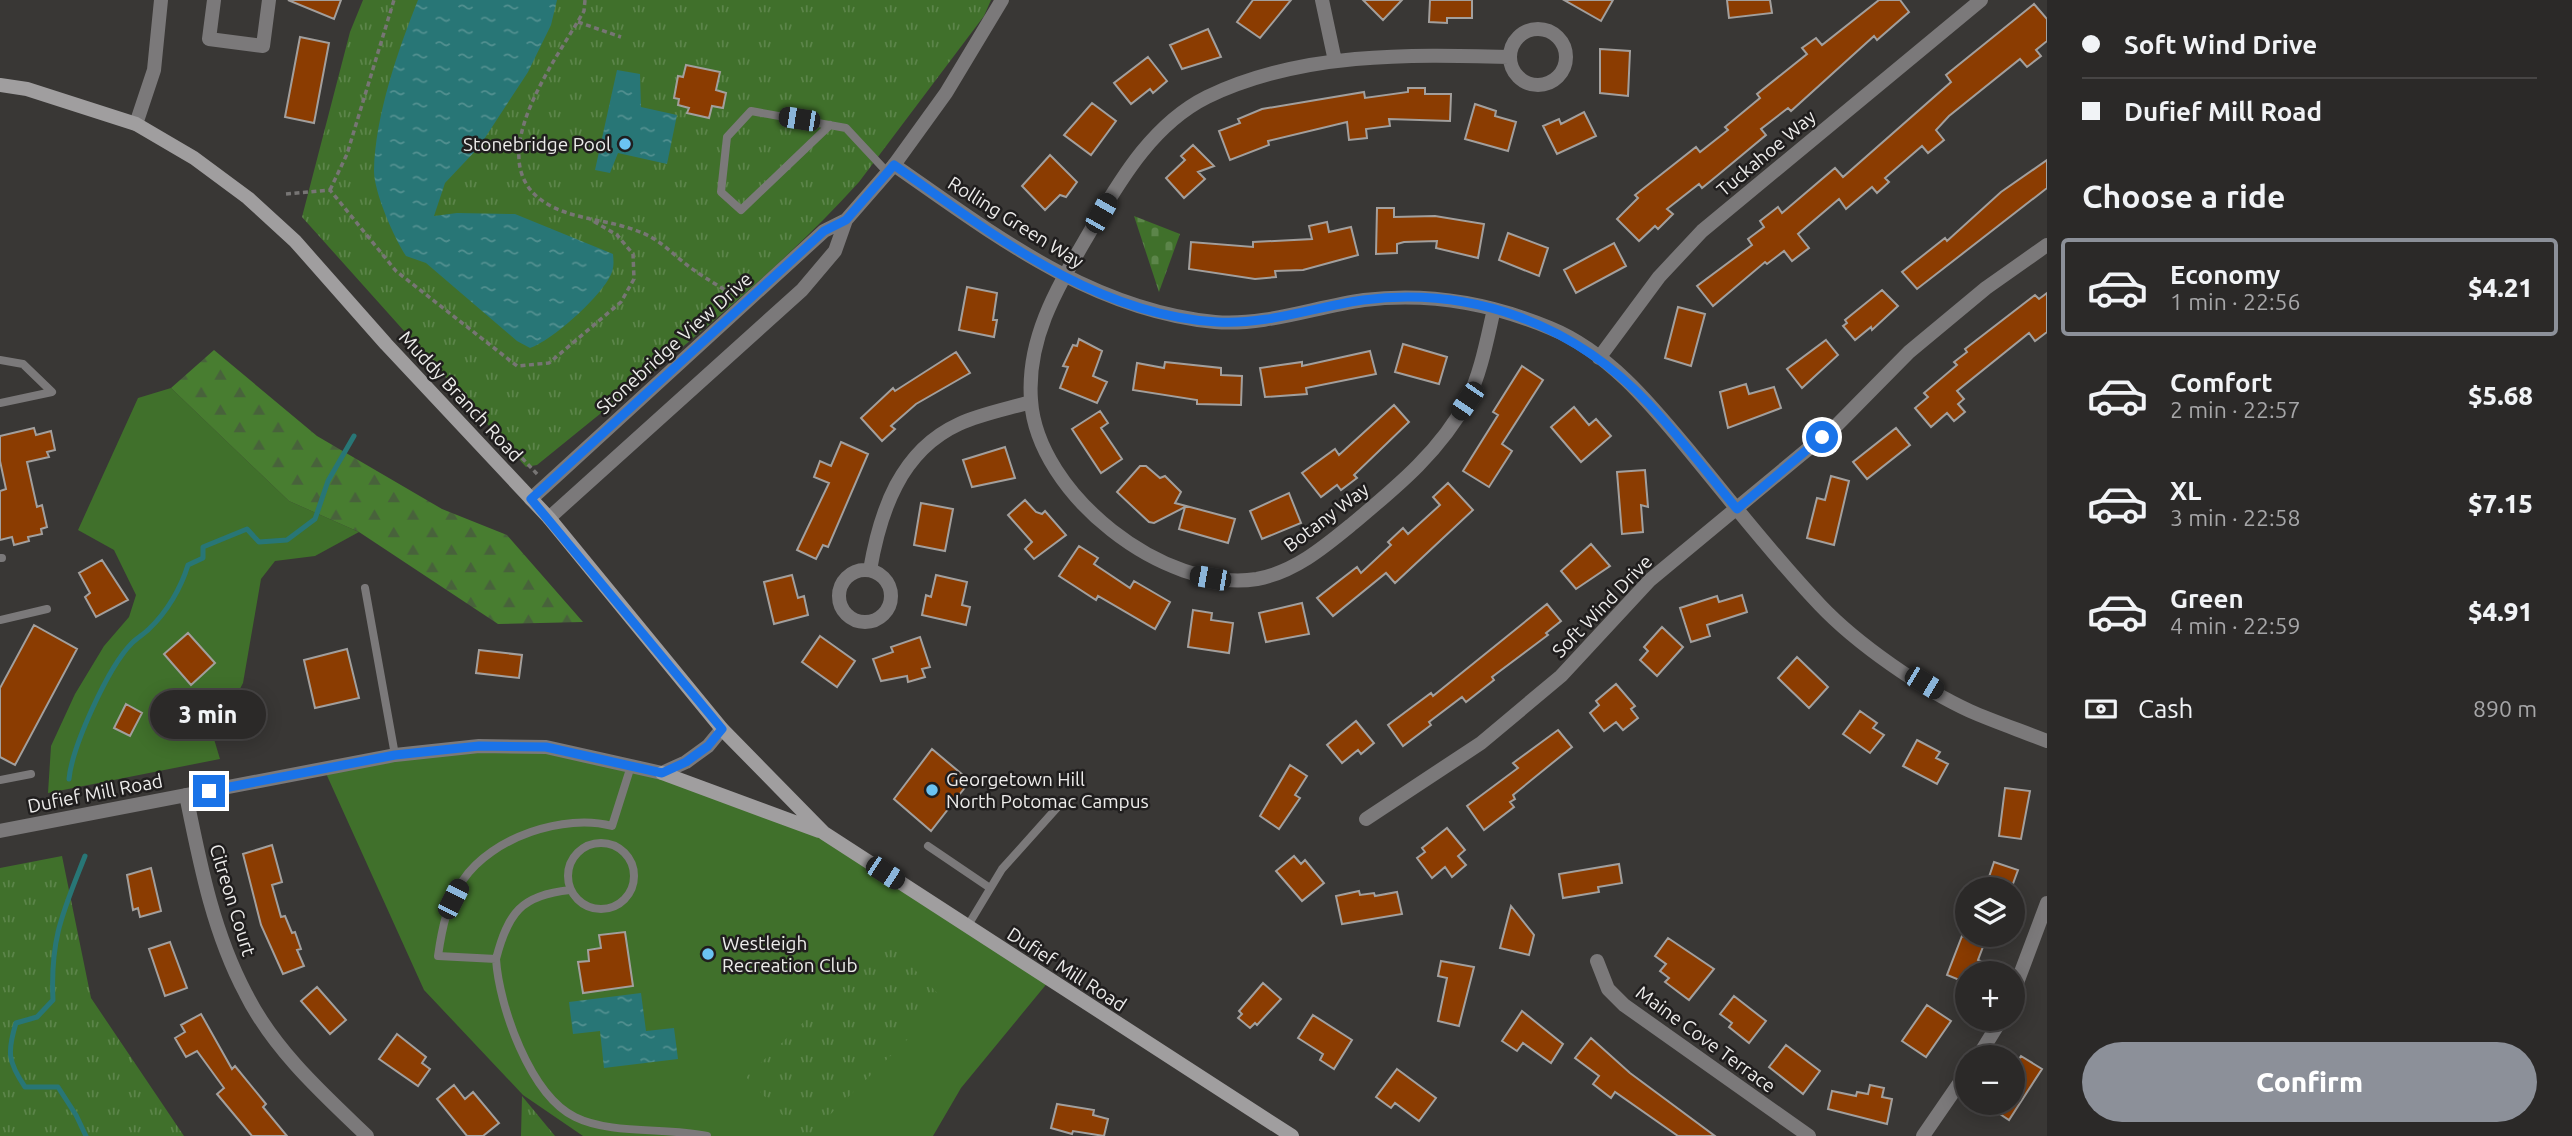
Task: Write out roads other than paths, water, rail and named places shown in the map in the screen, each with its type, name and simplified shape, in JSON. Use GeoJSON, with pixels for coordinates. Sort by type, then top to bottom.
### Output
{"type":"FeatureCollection","features":[{"type":"Feature","properties":{"kind":"main road","name":"Muddy Branch Road"},"geometry":{"type":"LineString","coordinates":[[0,85],[27,89],[136,124],[194,158],[248,198],[295,241],[386,344],[549,518],[722,729],[824,833]]}},
{"type":"Feature","properties":{"kind":"main road"},"geometry":{"type":"LineString","coordinates":[[662,773],[824,833]]}},
{"type":"Feature","properties":{"kind":"main road","name":"Dufief Mill Road"},"geometry":{"type":"LineString","coordinates":[[824,833],[1292,1136]]}},
{"type":"Feature","properties":{"kind":"street"},"geometry":{"type":"LineString","coordinates":[[136,124],[154,70],[161,0]]}},
{"type":"Feature","properties":{"kind":"street"},"geometry":{"type":"LineString","coordinates":[[214,0],[209,39],[263,46],[269,0]]}},
{"type":"Feature","properties":{"kind":"street","name":"Stonebridge View Drive"},"geometry":{"type":"LineString","coordinates":[[549,518],[802,290],[835,251],[846,220],[890,169],[946,93],[1002,0]]}},
{"type":"Feature","properties":{"kind":"street"},"geometry":{"type":"LineString","coordinates":[[1322,0],[1335,61]]}},
{"type":"Feature","properties":{"kind":"street","name":"Tuckahoe Way"},"geometry":{"type":"LineString","coordinates":[[1599,358],[1659,276],[1702,231],[1982,0]]}},
{"type":"Feature","properties":{"kind":"street"},"geometry":{"type":"LineString","coordinates":[[1531,29],[1549,31],[1557,36],[1566,52],[1563,71],[1549,83],[1540,85],[1531,85],[1516,75],[1509,57],[1516,40],[1531,29]]}},
{"type":"Feature","properties":{"kind":"street","name":"Botany Way"},"geometry":{"type":"LineString","coordinates":[[1494,309],[1477,375],[1467,401],[1441,439],[1405,481],[1301,563],[1258,579],[1229,581],[1192,574],[1167,563],[1110,529],[1068,490],[1046,453],[1031,401],[1034,352],[1041,321],[1129,167],[1166,126],[1204,99],[1246,81],[1335,61],[1427,55],[1509,57]]}},
{"type":"Feature","properties":{"kind":"street","name":"Rolling Green Way"},"geometry":{"type":"LineString","coordinates":[[890,169],[1064,277],[1135,307],[1217,322],[1274,319],[1363,300],[1445,297],[1494,309],[1553,329],[1599,358],[1649,403],[1821,607],[1879,656],[1968,710],[2047,741]]}},
{"type":"Feature","properties":{"kind":"street","name":"Stonebridge View Drive"},"geometry":{"type":"LineString","coordinates":[[531,499],[824,231],[846,220]]}},
{"type":"Feature","properties":{"kind":"street","name":"Soft Wind Drive"},"geometry":{"type":"LineString","coordinates":[[1366,819],[1481,743],[1561,676],[1650,580],[1836,425],[1909,352],[1986,288],[2047,245]]}},
{"type":"Feature","properties":{"kind":"street"},"geometry":{"type":"LineString","coordinates":[[870,570],[876,534],[890,494],[913,459],[932,441],[958,424],[1031,401]]}},
{"type":"Feature","properties":{"kind":"street"},"geometry":{"type":"LineString","coordinates":[[662,773],[697,754],[722,729]]}},
{"type":"Feature","properties":{"kind":"street","name":"Dufief Mill Road"},"geometry":{"type":"LineString","coordinates":[[0,831],[395,755],[479,746],[546,747],[662,773]]}},
{"type":"Feature","properties":{"kind":"street","name":"Citreon Court"},"geometry":{"type":"LineString","coordinates":[[186,795],[205,886],[227,955],[247,997],[289,1057],[367,1136]]}},
{"type":"Feature","properties":{"kind":"street"},"geometry":{"type":"LineString","coordinates":[[2025,962],[2047,904]]}},
{"type":"Feature","properties":{"kind":"street","name":"Maine Cove Terrace"},"geometry":{"type":"LineString","coordinates":[[1597,961],[1608,989],[1624,1005],[1809,1136]]}},
{"type":"Feature","properties":{"kind":"street"},"geometry":{"type":"LineString","coordinates":[[1923,1136],[1955,1089]]}},
{"type":"Feature","properties":{"kind":"lane"},"geometry":{"type":"LineString","coordinates":[[830,125],[741,210],[720,192],[727,136],[751,111],[830,125],[846,128],[890,169]]}},
{"type":"Feature","properties":{"kind":"lane"},"geometry":{"type":"LineString","coordinates":[[0,360],[23,364],[52,392],[0,403]]}},
{"type":"Feature","properties":{"kind":"lane"},"geometry":{"type":"LineString","coordinates":[[365,588],[395,755]]}},
{"type":"Feature","properties":{"kind":"lane"},"geometry":{"type":"LineString","coordinates":[[0,620],[47,610]]}},
{"type":"Feature","properties":{"kind":"lane"},"geometry":{"type":"LineString","coordinates":[[613,845],[612,826],[631,766]]}},
{"type":"Feature","properties":{"kind":"lane"},"geometry":{"type":"LineString","coordinates":[[0,780],[31,774]]}},
{"type":"Feature","properties":{"kind":"lane"},"geometry":{"type":"LineString","coordinates":[[967,928],[1002,869],[1063,801]]}},
{"type":"Feature","properties":{"kind":"lane"},"geometry":{"type":"LineString","coordinates":[[496,959],[438,956],[443,920],[464,878],[491,853],[519,837],[557,824],[590,820],[612,826]]}},
{"type":"Feature","properties":{"kind":"lane"},"geometry":{"type":"LineString","coordinates":[[590,844],[613,845],[622,850],[633,869],[634,879],[625,899],[607,909],[596,909],[577,899],[570,890],[568,868],[580,849],[590,844]]}},
{"type":"Feature","properties":{"kind":"lane"},"geometry":{"type":"LineString","coordinates":[[928,846],[990,888]]}},
{"type":"Feature","properties":{"kind":"lane"},"geometry":{"type":"LineString","coordinates":[[570,890],[550,892],[517,909],[504,930],[496,959],[498,985],[526,1059],[547,1093],[575,1117],[608,1125],[707,1136]]}},
{"type":"Feature","properties":{"kind":"water"},"geometry":{"type":"Polygon","coordinates":[[[418,0],[557,0],[551,25],[528,72],[479,147],[445,183],[434,216],[457,213],[515,214],[613,254],[611,274],[594,298],[562,328],[530,348],[517,341],[426,263],[406,256],[381,202],[374,171],[378,128],[396,62],[418,0]]]}},
{"type":"Feature","properties":{"kind":"water"},"geometry":{"type":"Polygon","coordinates":[[[617,70],[640,74],[641,107],[677,115],[667,164],[618,153],[610,173],[595,170],[617,70]]]}},
{"type":"Feature","properties":{"kind":"water"},"geometry":{"type":"Polygon","coordinates":[[[641,993],[646,1031],[674,1028],[678,1059],[604,1068],[600,1031],[573,1034],[569,1002],[641,993]]]}},
{"type":"Feature","properties":{"kind":"waterway"},"geometry":{"type":"LineString","coordinates":[[69,779],[84,728],[112,670],[132,643],[156,622],[167,607],[188,565],[203,558],[203,547],[247,529],[259,542],[287,540],[315,519],[328,481],[354,436]]}},
{"type":"Feature","properties":{"kind":"waterway"},"geometry":{"type":"LineString","coordinates":[[85,856],[64,910],[56,942],[53,1000],[37,1017],[16,1023],[10,1049],[15,1071],[25,1087],[58,1087],[86,1136]]}},
{"type":"Feature","properties":{"kind":"place","name":"Stonebridge Pool"},"geometry":{"type":"Point","coordinates":[625,144]}},
{"type":"Feature","properties":{"kind":"place","name":"Georgetown Hill North Potomac Campus"},"geometry":{"type":"Point","coordinates":[932,790]}},
{"type":"Feature","properties":{"kind":"place","name":"Westleigh Recreation Club"},"geometry":{"type":"Point","coordinates":[708,954]}}]}
